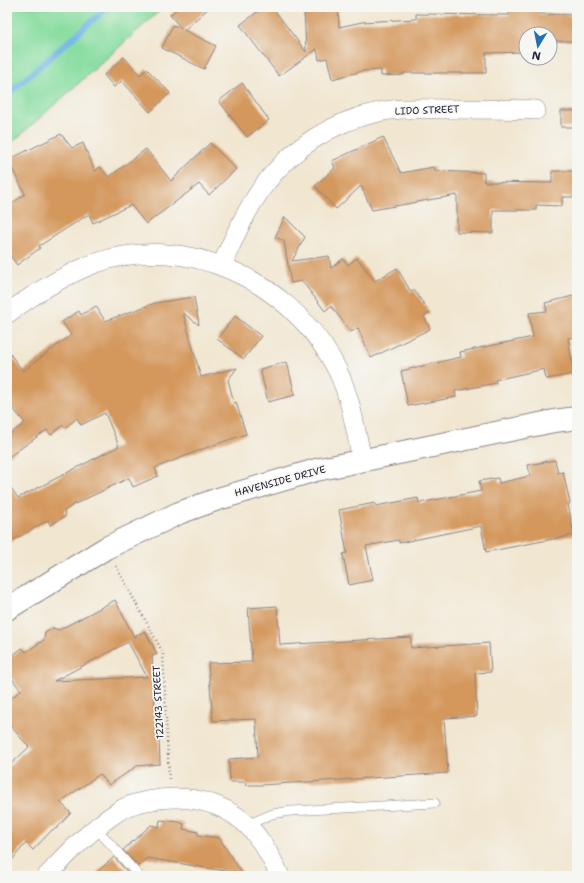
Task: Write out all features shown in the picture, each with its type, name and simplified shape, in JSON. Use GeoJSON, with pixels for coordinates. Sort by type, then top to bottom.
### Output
{"type":"FeatureCollection","features":[{"type":"Feature","properties":{"kind":"street","name":"LIDO STREET"},"geometry":{"type":"LineString","coordinates":[[222,265],[245,217],[265,184],[284,163],[309,141],[341,124],[375,113],[413,108],[536,110]]}},
{"type":"Feature","properties":{"kind":"street"},"geometry":{"type":"LineString","coordinates":[[7,314],[48,285],[97,263],[125,257],[156,254],[194,257],[222,265],[258,283],[296,312],[328,353],[342,380],[350,400],[362,461]]}},
{"type":"Feature","properties":{"kind":"street","name":"HAVENSIDE DRIVE"},"geometry":{"type":"LineString","coordinates":[[7,609],[106,548],[179,513],[218,499],[316,470],[554,421],[577,418]]}},
{"type":"Feature","properties":{"kind":"street"},"geometry":{"type":"LineString","coordinates":[[47,876],[96,828],[121,810],[142,802],[170,798],[192,799],[214,804],[236,816],[259,838],[280,876]]}},
{"type":"Feature","properties":{"kind":"lane"},"geometry":{"type":"LineString","coordinates":[[246,824],[262,817],[291,810],[435,803]]}},
{"type":"Feature","properties":{"kind":"lane"},"geometry":{"type":"LineString","coordinates":[[96,828],[139,876]]}},
{"type":"Feature","properties":{"kind":"path","name":"122143 STREET"},"geometry":{"type":"LineString","coordinates":[[106,548],[163,653],[170,798]]}},
{"type":"Feature","properties":{"kind":"green space"},"geometry":{"type":"Polygon","coordinates":[[[7,7],[164,7],[7,147],[7,7]]]}},
{"type":"Feature","properties":{"kind":"building"},"geometry":{"type":"Polygon","coordinates":[[[179,7],[210,7],[184,30],[216,46],[204,69],[162,48],[173,25],[182,29],[170,15],[179,7]]]}},
{"type":"Feature","properties":{"kind":"building"},"geometry":{"type":"Polygon","coordinates":[[[264,7],[272,7],[306,52],[304,7],[338,7],[339,27],[362,22],[416,19],[416,14],[509,15],[509,7],[538,7],[538,14],[577,15],[577,41],[558,41],[558,26],[518,26],[518,52],[486,53],[486,73],[403,73],[403,75],[381,76],[381,70],[363,71],[332,79],[327,58],[319,60],[317,49],[279,76],[240,25],[264,7]]]}},
{"type":"Feature","properties":{"kind":"building"},"geometry":{"type":"Polygon","coordinates":[[[124,57],[140,75],[147,69],[170,93],[150,112],[122,81],[114,87],[104,75],[124,57]]]}},
{"type":"Feature","properties":{"kind":"building"},"geometry":{"type":"Polygon","coordinates":[[[242,83],[269,120],[247,137],[219,101],[242,83]]]}},
{"type":"Feature","properties":{"kind":"building"},"geometry":{"type":"Polygon","coordinates":[[[561,111],[577,111],[577,127],[561,127],[561,111]]]}},
{"type":"Feature","properties":{"kind":"building"},"geometry":{"type":"Polygon","coordinates":[[[61,134],[72,148],[83,143],[95,171],[100,167],[109,177],[146,149],[171,181],[210,143],[236,169],[209,195],[199,184],[146,224],[131,205],[93,223],[89,214],[39,246],[40,248],[17,265],[7,251],[7,207],[25,194],[8,160],[61,134]]]}},
{"type":"Feature","properties":{"kind":"building"},"geometry":{"type":"Polygon","coordinates":[[[383,137],[401,173],[434,167],[435,171],[484,173],[484,182],[552,183],[552,171],[577,171],[577,197],[562,197],[562,206],[536,205],[536,210],[493,210],[493,233],[457,232],[457,195],[372,210],[361,186],[336,209],[315,186],[335,168],[332,161],[383,137]]]}},
{"type":"Feature","properties":{"kind":"building"},"geometry":{"type":"Polygon","coordinates":[[[285,217],[305,237],[292,261],[329,256],[331,268],[343,259],[348,265],[357,258],[375,281],[397,268],[411,292],[414,290],[430,313],[424,316],[430,329],[371,358],[358,328],[351,332],[331,306],[325,311],[302,281],[291,283],[284,241],[275,237],[285,217]]]}},
{"type":"Feature","properties":{"kind":"building"},"geometry":{"type":"Polygon","coordinates":[[[577,295],[577,323],[575,323],[577,337],[568,338],[574,374],[546,379],[544,369],[495,380],[496,383],[455,391],[456,397],[408,406],[401,371],[461,357],[460,352],[533,337],[529,313],[547,311],[545,303],[577,295]]]}},
{"type":"Feature","properties":{"kind":"building"},"geometry":{"type":"Polygon","coordinates":[[[194,297],[199,325],[183,313],[201,377],[237,368],[228,380],[234,403],[236,402],[246,434],[155,468],[158,476],[133,487],[129,478],[75,504],[64,511],[66,516],[50,525],[48,520],[7,544],[7,482],[18,498],[119,446],[105,413],[81,425],[77,418],[65,428],[63,425],[51,435],[47,430],[7,458],[7,436],[25,423],[7,401],[7,350],[23,371],[71,335],[62,322],[79,311],[81,315],[96,306],[105,321],[155,303],[194,297]]]}},
{"type":"Feature","properties":{"kind":"building"},"geometry":{"type":"Polygon","coordinates":[[[235,316],[261,336],[244,359],[217,339],[235,316]]]}},
{"type":"Feature","properties":{"kind":"building"},"geometry":{"type":"Polygon","coordinates":[[[287,362],[295,395],[268,402],[260,369],[287,362]]]}},
{"type":"Feature","properties":{"kind":"building"},"geometry":{"type":"Polygon","coordinates":[[[555,460],[558,473],[563,472],[570,503],[568,504],[574,535],[486,552],[481,526],[399,543],[399,540],[366,546],[373,580],[349,585],[343,554],[347,553],[339,510],[375,503],[376,506],[418,498],[419,503],[481,491],[479,481],[498,478],[499,483],[530,476],[528,465],[555,460]]]}},
{"type":"Feature","properties":{"kind":"building"},"geometry":{"type":"Polygon","coordinates":[[[115,600],[134,637],[145,631],[157,654],[152,656],[155,712],[158,712],[160,764],[137,766],[109,785],[100,774],[60,802],[71,813],[33,850],[26,843],[7,866],[7,768],[29,747],[7,722],[7,702],[21,690],[7,673],[7,660],[22,648],[26,652],[44,640],[45,633],[53,628],[59,630],[115,600]],[[128,642],[54,681],[147,677],[128,642]]]}},
{"type":"Feature","properties":{"kind":"building"},"geometry":{"type":"Polygon","coordinates":[[[277,606],[280,645],[411,637],[411,648],[489,643],[491,672],[475,673],[477,716],[444,718],[448,773],[261,785],[246,785],[245,782],[230,782],[229,759],[258,757],[256,719],[213,721],[208,663],[252,662],[248,608],[277,606]]]}},
{"type":"Feature","properties":{"kind":"building"},"geometry":{"type":"Polygon","coordinates":[[[160,820],[179,822],[184,824],[183,829],[198,832],[198,835],[219,838],[243,874],[147,858],[138,866],[123,850],[151,825],[159,827],[160,820]]]}},
{"type":"Feature","properties":{"kind":"building"},"geometry":{"type":"Polygon","coordinates":[[[114,857],[129,874],[127,876],[93,876],[114,857]]]}},
{"type":"Feature","properties":{"kind":"waterway"},"geometry":{"type":"LineString","coordinates":[[7,95],[108,7]]}}]}
